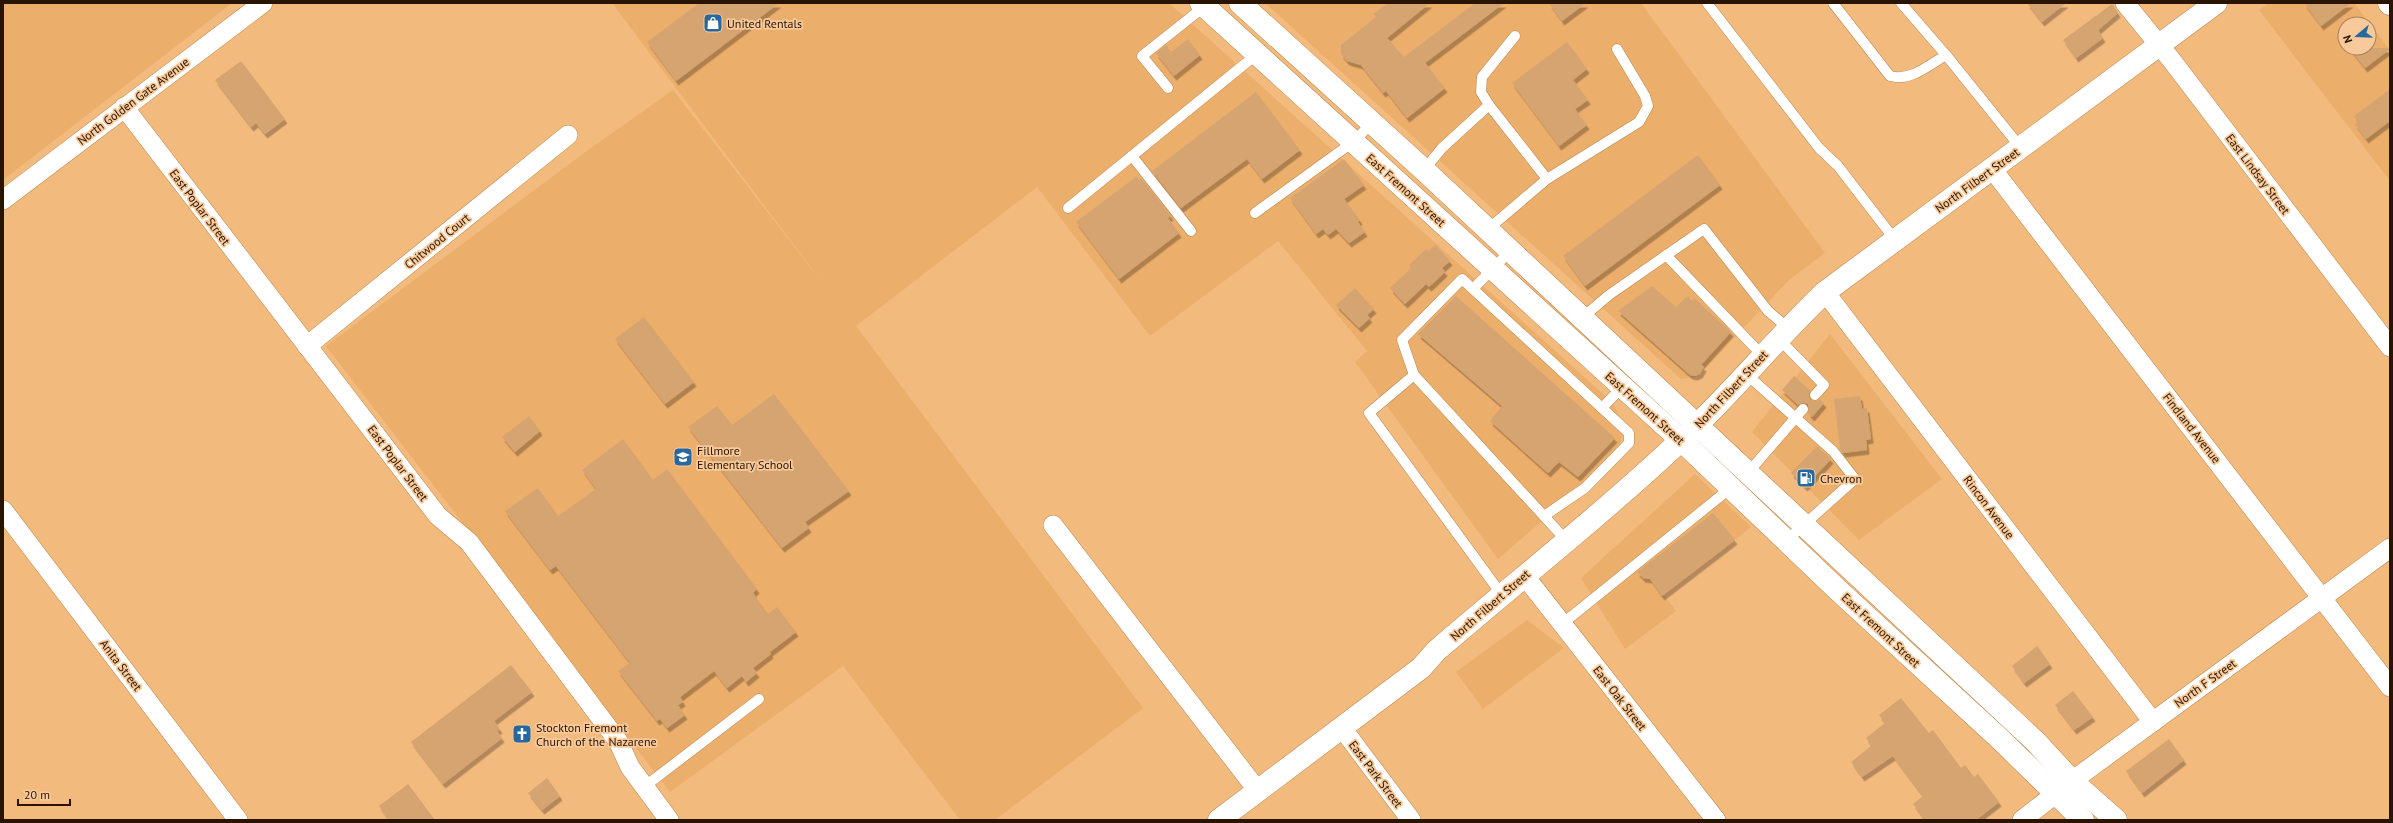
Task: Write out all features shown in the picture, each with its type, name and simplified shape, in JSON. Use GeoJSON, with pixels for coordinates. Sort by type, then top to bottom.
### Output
{"type":"FeatureCollection","features":[{"type":"Feature","properties":{"kind":"main road","name":"North Filbert Street"},"geometry":{"type":"LineString","coordinates":[[1219,820],[1421,668],[1524,575],[1681,440],[1746,374],[1783,333],[1825,292],[1929,214],[1993,170],[2216,3]]}},
{"type":"Feature","properties":{"kind":"main road","name":"East Fremont Street"},"geometry":{"type":"LineString","coordinates":[[1244,4],[1424,170],[2036,742],[2072,781],[2116,820]]}},
{"type":"Feature","properties":{"kind":"main road","name":"East Fremont Street"},"geometry":{"type":"LineString","coordinates":[[1203,5],[1681,440],[1786,541],[2000,739],[2054,794],[2083,820]]}},
{"type":"Feature","properties":{"kind":"street","name":"North Golden Gate Avenue"},"geometry":{"type":"LineString","coordinates":[[3,200],[263,3]]}},
{"type":"Feature","properties":{"kind":"street","name":"East Lindsay Street"},"geometry":{"type":"LineString","coordinates":[[2125,3],[2390,347]]}},
{"type":"Feature","properties":{"kind":"street","name":"East Poplar Street"},"geometry":{"type":"LineString","coordinates":[[124,108],[307,346],[321,361],[438,516],[469,542],[618,741],[630,767],[668,820]]}},
{"type":"Feature","properties":{"kind":"street","name":"Chitwood Court"},"geometry":{"type":"LineString","coordinates":[[307,346],[568,135]]}},
{"type":"Feature","properties":{"kind":"street","name":"Findland Avenue"},"geometry":{"type":"LineString","coordinates":[[1993,170],[2390,687]]}},
{"type":"Feature","properties":{"kind":"street","name":"Rincon Avenue"},"geometry":{"type":"LineString","coordinates":[[1825,292],[2153,722]]}},
{"type":"Feature","properties":{"kind":"street","name":"Anita Street"},"geometry":{"type":"LineString","coordinates":[[3,510],[238,820]]}},
{"type":"Feature","properties":{"kind":"street"},"geometry":{"type":"LineString","coordinates":[[1053,525],[1258,791]]}},
{"type":"Feature","properties":{"kind":"street","name":"North F Street"},"geometry":{"type":"LineString","coordinates":[[2022,820],[2054,794],[2390,548]]}},
{"type":"Feature","properties":{"kind":"street","name":"East Oak Street"},"geometry":{"type":"LineString","coordinates":[[1524,575],[1716,820]]}},
{"type":"Feature","properties":{"kind":"street","name":"East Park Street"},"geometry":{"type":"LineString","coordinates":[[1342,728],[1411,820]]}},
{"type":"Feature","properties":{"kind":"lane"},"geometry":{"type":"LineString","coordinates":[[1707,3],[1819,148],[1838,166],[1895,240]]}},
{"type":"Feature","properties":{"kind":"lane"},"geometry":{"type":"LineString","coordinates":[[1833,3],[1890,76],[1906,78],[1946,55]]}},
{"type":"Feature","properties":{"kind":"lane"},"geometry":{"type":"LineString","coordinates":[[1901,3],[1946,55],[2021,148]]}},
{"type":"Feature","properties":{"kind":"lane"},"geometry":{"type":"LineString","coordinates":[[1168,88],[1142,56],[1203,5]]}},
{"type":"Feature","properties":{"kind":"lane"},"geometry":{"type":"LineString","coordinates":[[1516,36],[1482,77],[1481,92],[1489,105],[1547,179]]}},
{"type":"Feature","properties":{"kind":"lane"},"geometry":{"type":"LineString","coordinates":[[1487,230],[1547,179],[1639,122],[1648,106],[1617,49]]}},
{"type":"Feature","properties":{"kind":"lane"},"geometry":{"type":"LineString","coordinates":[[1068,208],[1257,54]]}},
{"type":"Feature","properties":{"kind":"lane"},"geometry":{"type":"LineString","coordinates":[[1424,170],[1442,148],[1489,105]]}},
{"type":"Feature","properties":{"kind":"lane"},"geometry":{"type":"LineString","coordinates":[[1255,213],[1353,142],[1372,123]]}},
{"type":"Feature","properties":{"kind":"lane"},"geometry":{"type":"LineString","coordinates":[[1132,156],[1191,231]]}},
{"type":"Feature","properties":{"kind":"lane"},"geometry":{"type":"LineString","coordinates":[[1582,318],[1609,295],[1704,229],[1768,310],[1783,333],[1824,385],[1816,395]]}},
{"type":"Feature","properties":{"kind":"lane"},"geometry":{"type":"LineString","coordinates":[[1473,289],[1510,251]]}},
{"type":"Feature","properties":{"kind":"lane"},"geometry":{"type":"LineString","coordinates":[[1666,256],[1762,355]]}},
{"type":"Feature","properties":{"kind":"lane"},"geometry":{"type":"LineString","coordinates":[[1544,516],[1585,488],[1629,443],[1629,433],[1462,279],[1402,340],[1414,375],[1566,540]]}},
{"type":"Feature","properties":{"kind":"lane"},"geometry":{"type":"LineString","coordinates":[[1602,408],[1638,370]]}},
{"type":"Feature","properties":{"kind":"lane"},"geometry":{"type":"LineString","coordinates":[[1746,374],[1833,451],[1855,479],[1803,524],[1786,541]]}},
{"type":"Feature","properties":{"kind":"lane"},"geometry":{"type":"LineString","coordinates":[[1414,375],[1369,413],[1502,595]]}},
{"type":"Feature","properties":{"kind":"lane"},"geometry":{"type":"LineString","coordinates":[[1562,624],[1748,473],[1803,409]]}},
{"type":"Feature","properties":{"kind":"lane"},"geometry":{"type":"LineString","coordinates":[[644,787],[760,699]]}},
{"type":"Feature","properties":{"kind":"shaded area"},"geometry":{"type":"Polygon","coordinates":[[[3,3],[232,3],[3,180],[3,3]]]}},
{"type":"Feature","properties":{"kind":"shaded area"},"geometry":{"type":"Polygon","coordinates":[[[612,3],[1169,3],[1612,402],[1625,426],[1616,457],[1498,559],[1355,362],[1367,351],[1278,241],[1150,336],[1037,187],[856,326],[1143,708],[995,820],[960,820],[843,666],[670,792],[326,346],[584,153],[673,90],[827,289],[612,3]]]}},
{"type":"Feature","properties":{"kind":"shaded area"},"geometry":{"type":"Polygon","coordinates":[[[1265,3],[1508,3],[1490,17],[1509,3],[1641,3],[1825,253],[1789,280],[1697,377],[1681,379],[1265,3]]]}},
{"type":"Feature","properties":{"kind":"shaded area"},"geometry":{"type":"Polygon","coordinates":[[[2269,3],[2354,3],[2364,16],[2337,16],[2337,56],[2377,56],[2377,33],[2390,50],[2390,181],[2259,10],[2269,3]]]}},
{"type":"Feature","properties":{"kind":"shaded area"},"geometry":{"type":"Polygon","coordinates":[[[1830,334],[1942,479],[1859,540],[1752,432],[1830,334]]]}},
{"type":"Feature","properties":{"kind":"shaded area"},"geometry":{"type":"Polygon","coordinates":[[[1695,474],[1751,527],[1664,595],[1676,611],[1625,649],[1581,578],[1695,474]]]}},
{"type":"Feature","properties":{"kind":"shaded area"},"geometry":{"type":"Polygon","coordinates":[[[1527,620],[1564,648],[1483,709],[1456,672],[1527,620]]]}},
{"type":"Feature","properties":{"kind":"building","name":"United Rentals"},"geometry":{"type":"Polygon","coordinates":[[[699,3],[779,3],[676,81],[647,42],[699,3]]]}},
{"type":"Feature","properties":{"kind":"building"},"geometry":{"type":"Polygon","coordinates":[[[1388,3],[1430,3],[1387,38],[1404,57],[1475,3],[1504,3],[1425,63],[1445,88],[1407,118],[1386,91],[1383,93],[1361,65],[1347,61],[1341,54],[1341,45],[1376,17],[1373,14],[1388,3]]]}},
{"type":"Feature","properties":{"kind":"building"},"geometry":{"type":"Polygon","coordinates":[[[1549,3],[1586,3],[1562,21],[1549,3]]]}},
{"type":"Feature","properties":{"kind":"building"},"geometry":{"type":"Polygon","coordinates":[[[2027,3],[2066,3],[2042,22],[2027,3]]]}},
{"type":"Feature","properties":{"kind":"building"},"geometry":{"type":"Polygon","coordinates":[[[2304,3],[2351,3],[2321,26],[2304,3]]]}},
{"type":"Feature","properties":{"kind":"building"},"geometry":{"type":"Polygon","coordinates":[[[2112,4],[2118,13],[2098,30],[2103,38],[2076,58],[2063,40],[2112,4]]]}},
{"type":"Feature","properties":{"kind":"building"},"geometry":{"type":"Polygon","coordinates":[[[1188,39],[1200,55],[1174,76],[1156,53],[1166,45],[1171,52],[1188,39]]]}},
{"type":"Feature","properties":{"kind":"building"},"geometry":{"type":"Polygon","coordinates":[[[1567,42],[1587,69],[1573,80],[1588,100],[1575,109],[1587,125],[1559,146],[1512,83],[1567,42]]]}},
{"type":"Feature","properties":{"kind":"building"},"geometry":{"type":"Polygon","coordinates":[[[2377,48],[2390,48],[2390,49],[2365,68],[2355,56],[2377,56],[2377,48]]]}},
{"type":"Feature","properties":{"kind":"building"},"geometry":{"type":"Polygon","coordinates":[[[241,61],[285,119],[265,134],[256,123],[251,127],[215,80],[241,61]]]}},
{"type":"Feature","properties":{"kind":"building"},"geometry":{"type":"Polygon","coordinates":[[[2390,89],[2390,121],[2366,139],[2355,124],[2358,122],[2354,116],[2390,89]]]}},
{"type":"Feature","properties":{"kind":"building"},"geometry":{"type":"Polygon","coordinates":[[[1256,92],[1300,150],[1262,179],[1247,159],[1181,208],[1152,171],[1256,92]]]}},
{"type":"Feature","properties":{"kind":"building"},"geometry":{"type":"Polygon","coordinates":[[[1698,155],[1720,185],[1585,286],[1563,256],[1698,155]]]}},
{"type":"Feature","properties":{"kind":"building"},"geometry":{"type":"Polygon","coordinates":[[[1344,159],[1364,185],[1344,199],[1360,220],[1358,222],[1365,232],[1349,243],[1336,229],[1328,235],[1323,229],[1316,234],[1290,198],[1344,159]]]}},
{"type":"Feature","properties":{"kind":"building"},"geometry":{"type":"Polygon","coordinates":[[[1137,176],[1139,180],[1141,178],[1171,216],[1168,218],[1179,233],[1119,279],[1076,222],[1137,176]]]}},
{"type":"Feature","properties":{"kind":"building"},"geometry":{"type":"Polygon","coordinates":[[[1436,245],[1450,261],[1442,268],[1445,272],[1429,287],[1426,284],[1405,304],[1390,288],[1411,268],[1409,265],[1426,249],[1428,251],[1436,245]]]}},
{"type":"Feature","properties":{"kind":"building"},"geometry":{"type":"Polygon","coordinates":[[[1652,286],[1676,307],[1687,296],[1692,301],[1694,298],[1731,332],[1701,365],[1704,367],[1700,374],[1695,376],[1690,375],[1618,311],[1652,286]]]}},
{"type":"Feature","properties":{"kind":"building"},"geometry":{"type":"Polygon","coordinates":[[[1355,288],[1374,309],[1367,315],[1370,318],[1359,328],[1336,305],[1355,288]]]}},
{"type":"Feature","properties":{"kind":"building"},"geometry":{"type":"Polygon","coordinates":[[[1456,296],[1615,438],[1578,477],[1559,462],[1548,473],[1490,421],[1502,406],[1418,334],[1456,296]]]}},
{"type":"Feature","properties":{"kind":"building"},"geometry":{"type":"Polygon","coordinates":[[[644,317],[694,382],[665,404],[615,339],[644,317]]]}},
{"type":"Feature","properties":{"kind":"building"},"geometry":{"type":"Polygon","coordinates":[[[1794,376],[1810,390],[1809,397],[1811,400],[1817,401],[1820,399],[1824,403],[1812,417],[1808,413],[1808,404],[1804,403],[1798,405],[1782,390],[1794,376]]]}},
{"type":"Feature","properties":{"kind":"building"},"geometry":{"type":"Polygon","coordinates":[[[774,394],[849,491],[805,522],[809,528],[782,548],[688,427],[717,406],[732,425],[774,394]]]}},
{"type":"Feature","properties":{"kind":"building"},"geometry":{"type":"Polygon","coordinates":[[[1860,396],[1862,409],[1867,408],[1871,439],[1866,440],[1867,450],[1843,453],[1840,449],[1834,399],[1860,396]]]}},
{"type":"Feature","properties":{"kind":"building"},"geometry":{"type":"Polygon","coordinates":[[[529,416],[540,431],[515,452],[502,437],[529,416]]]}},
{"type":"Feature","properties":{"kind":"building"},"geometry":{"type":"Polygon","coordinates":[[[623,439],[653,480],[667,469],[757,589],[753,593],[768,614],[777,607],[796,632],[770,652],[771,654],[753,668],[757,673],[746,682],[742,676],[727,688],[714,671],[680,697],[683,702],[678,705],[685,715],[667,728],[660,719],[657,721],[618,671],[630,663],[556,566],[550,570],[505,511],[538,488],[558,516],[596,489],[582,470],[623,439]]]}},
{"type":"Feature","properties":{"kind":"building"},"geometry":{"type":"Polygon","coordinates":[[[1817,446],[1831,459],[1805,487],[1791,473],[1817,446]]]}},
{"type":"Feature","properties":{"kind":"building"},"geometry":{"type":"Polygon","coordinates":[[[1713,513],[1735,540],[1662,596],[1650,579],[1643,578],[1637,572],[1713,513]]]}},
{"type":"Feature","properties":{"kind":"building"},"geometry":{"type":"Polygon","coordinates":[[[2037,646],[2050,664],[2024,683],[2012,666],[2037,646]]]}},
{"type":"Feature","properties":{"kind":"building"},"geometry":{"type":"Polygon","coordinates":[[[511,665],[532,692],[494,721],[500,729],[497,731],[502,738],[443,784],[411,742],[511,665]]]}},
{"type":"Feature","properties":{"kind":"building"},"geometry":{"type":"Polygon","coordinates":[[[2073,691],[2093,717],[2074,730],[2055,705],[2073,691]]]}},
{"type":"Feature","properties":{"kind":"building"},"geometry":{"type":"Polygon","coordinates":[[[1901,698],[1929,733],[1933,730],[1961,768],[1965,765],[1974,777],[1978,774],[1999,802],[1976,820],[1925,820],[1913,804],[1923,796],[1893,756],[1862,777],[1851,762],[1871,746],[1866,738],[1885,723],[1879,715],[1901,698]]]}},
{"type":"Feature","properties":{"kind":"building"},"geometry":{"type":"Polygon","coordinates":[[[2169,739],[2184,760],[2142,793],[2126,771],[2169,739]]]}},
{"type":"Feature","properties":{"kind":"building"},"geometry":{"type":"Polygon","coordinates":[[[547,778],[560,796],[542,810],[528,793],[547,778]]]}},
{"type":"Feature","properties":{"kind":"building"},"geometry":{"type":"Polygon","coordinates":[[[408,784],[435,820],[389,820],[379,806],[408,784]]]}},
{"type":"Feature","properties":{"kind":"place","name":"United Rentals"},"geometry":{"type":"Point","coordinates":[713,23]}},
{"type":"Feature","properties":{"kind":"place","name":"Fillmore Elementary School"},"geometry":{"type":"Point","coordinates":[683,457]}},
{"type":"Feature","properties":{"kind":"place","name":"Chevron"},"geometry":{"type":"Point","coordinates":[1806,478]}},
{"type":"Feature","properties":{"kind":"place","name":"Stockton Fremont Church of the Nazarene"},"geometry":{"type":"Point","coordinates":[522,734]}}]}
